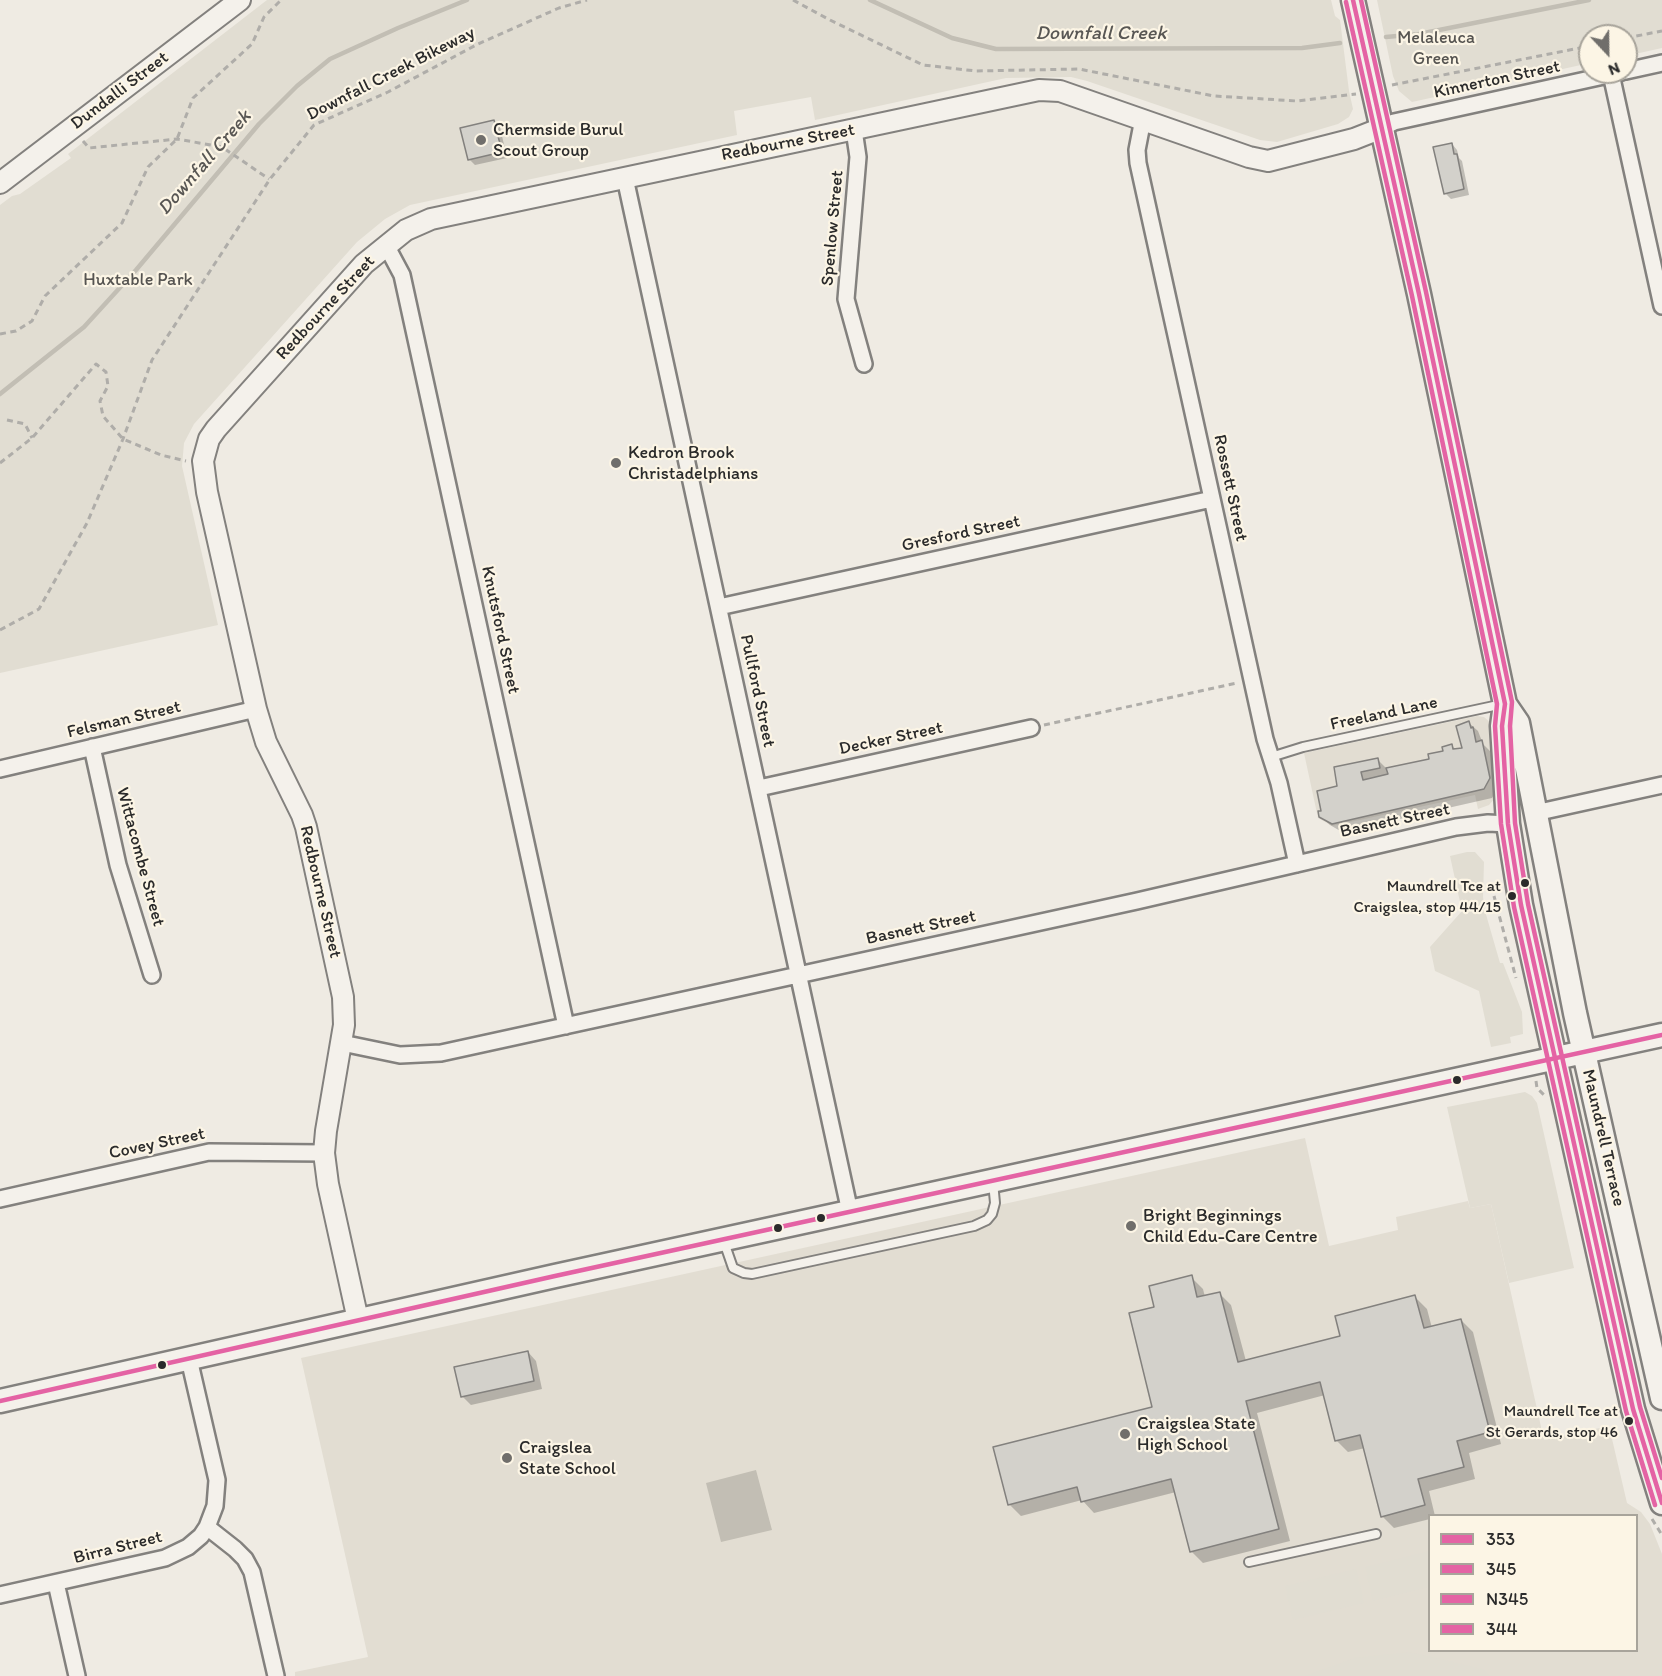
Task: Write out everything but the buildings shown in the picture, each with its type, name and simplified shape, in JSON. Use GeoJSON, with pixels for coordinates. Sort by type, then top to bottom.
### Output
{"type":"FeatureCollection","features":[{"type":"Feature","properties":{"kind":"main road","name":"Maundrell Terrace"},"geometry":{"type":"LineString","coordinates":[[1353,0],[1437,376],[1505,704],[1502,726],[1508,824],[1521,905],[1633,1409],[1662,1503]]}},
{"type":"Feature","properties":{"kind":"main road","name":"Maundrell Terrace"},"geometry":{"type":"LineString","coordinates":[[1505,704],[1518,723],[1584,1052],[1662,1398]]}},
{"type":"Feature","properties":{"kind":"main road"},"geometry":{"type":"LineString","coordinates":[[0,1401],[723,1239],[1662,1035]]}},
{"type":"Feature","properties":{"kind":"street","name":"Dundalli Street"},"geometry":{"type":"LineString","coordinates":[[0,183],[240,0]]}},
{"type":"Feature","properties":{"kind":"street","name":"Kinnerton Street"},"geometry":{"type":"LineString","coordinates":[[1638,69],[1662,63]]}},
{"type":"Feature","properties":{"kind":"street","name":"Kinnerton Street"},"geometry":{"type":"LineString","coordinates":[[1382,128],[1394,122],[1578,82]]}},
{"type":"Feature","properties":{"kind":"street"},"geometry":{"type":"LineString","coordinates":[[1622,84],[1662,306]]}},
{"type":"Feature","properties":{"kind":"street","name":"Redbourne Street"},"geometry":{"type":"LineString","coordinates":[[358,1320],[328,1184],[324,1153],[342,1043],[343,997],[306,827],[266,742],[256,709],[207,492],[202,461],[209,439],[216,429],[350,279],[386,245],[411,227],[431,219],[1026,92],[1050,89],[1249,157],[1268,161],[1354,140],[1382,128]]}},
{"type":"Feature","properties":{"kind":"street","name":"Rossett Street"},"geometry":{"type":"LineString","coordinates":[[1143,119],[1137,150],[1138,163],[1252,680],[1297,864]]}},
{"type":"Feature","properties":{"kind":"street","name":"Spenlow Street"},"geometry":{"type":"LineString","coordinates":[[854,130],[858,167],[846,299],[864,364]]}},
{"type":"Feature","properties":{"kind":"street","name":"Pullford Street"},"geometry":{"type":"LineString","coordinates":[[625,178],[850,1212]]}},
{"type":"Feature","properties":{"kind":"street","name":"Knutsford Street"},"geometry":{"type":"LineString","coordinates":[[386,245],[402,275],[566,1026]]}},
{"type":"Feature","properties":{"kind":"street","name":"Gresford Street"},"geometry":{"type":"LineString","coordinates":[[719,607],[1212,499]]}},
{"type":"Feature","properties":{"kind":"street","name":"Felsman Street"},"geometry":{"type":"LineString","coordinates":[[0,769],[256,709]]}},
{"type":"Feature","properties":{"kind":"street","name":"Decker Street"},"geometry":{"type":"LineString","coordinates":[[759,788],[1031,728]]}},
{"type":"Feature","properties":{"kind":"street","name":"Wittacombe Street"},"geometry":{"type":"LineString","coordinates":[[92,747],[118,865],[152,975]]}},
{"type":"Feature","properties":{"kind":"street"},"geometry":{"type":"LineString","coordinates":[[1535,813],[1662,785]]}},
{"type":"Feature","properties":{"kind":"street","name":"Basnett Street"},"geometry":{"type":"LineString","coordinates":[[342,1043],[400,1055],[425,1056],[1456,827],[1488,823],[1508,824]]}},
{"type":"Feature","properties":{"kind":"street","name":"Covey Street"},"geometry":{"type":"LineString","coordinates":[[0,1199],[209,1152],[324,1153]]}},
{"type":"Feature","properties":{"kind":"street","name":"Birra Street"},"geometry":{"type":"LineString","coordinates":[[0,1595],[165,1558],[196,1541],[207,1527],[215,1506],[217,1479],[189,1359]]}},
{"type":"Feature","properties":{"kind":"street"},"geometry":{"type":"LineString","coordinates":[[207,1527],[235,1549],[245,1559],[252,1572],[276,1676]]}},
{"type":"Feature","properties":{"kind":"street"},"geometry":{"type":"LineString","coordinates":[[56,1582],[77,1676]]}},
{"type":"Feature","properties":{"kind":"lane","name":"Freeland Lane"},"geometry":{"type":"LineString","coordinates":[[1271,757],[1304,747],[1505,704]]}},
{"type":"Feature","properties":{"kind":"lane"},"geometry":{"type":"LineString","coordinates":[[723,1239],[733,1268],[752,1274],[974,1226],[987,1220],[992,1214],[995,1203],[993,1180]]}},
{"type":"Feature","properties":{"kind":"lane"},"geometry":{"type":"LineString","coordinates":[[1249,1562],[1376,1534]]}},
{"type":"Feature","properties":{"kind":"path"},"geometry":{"type":"LineString","coordinates":[[0,334],[16,331],[32,321],[45,296],[122,223],[148,167],[177,139],[193,98],[252,44],[264,17],[282,0]]}},
{"type":"Feature","properties":{"kind":"path","name":"Downfall Creek Bikeway"},"geometry":{"type":"LineString","coordinates":[[0,630],[39,609],[87,523],[123,439],[152,360],[270,179],[314,125],[388,92],[478,44],[559,8],[587,0]]}},
{"type":"Feature","properties":{"kind":"path"},"geometry":{"type":"LineString","coordinates":[[793,0],[923,65],[976,72],[1080,69],[1214,96],[1297,101],[1355,95]]}},
{"type":"Feature","properties":{"kind":"path"},"geometry":{"type":"LineString","coordinates":[[1638,36],[1662,31]]}},
{"type":"Feature","properties":{"kind":"path"},"geometry":{"type":"LineString","coordinates":[[1392,85],[1578,47]]}},
{"type":"Feature","properties":{"kind":"path"},"geometry":{"type":"LineString","coordinates":[[72,128],[89,148],[177,139],[222,147],[270,179]]}},
{"type":"Feature","properties":{"kind":"path"},"geometry":{"type":"LineString","coordinates":[[0,463],[32,438],[96,364],[106,372],[108,386],[100,401],[103,416],[123,439],[161,455],[186,461],[202,461]]}},
{"type":"Feature","properties":{"kind":"path"},"geometry":{"type":"LineString","coordinates":[[7,420],[25,424],[32,438]]}},
{"type":"Feature","properties":{"kind":"path"},"geometry":{"type":"LineString","coordinates":[[1031,728],[1252,680]]}},
{"type":"Feature","properties":{"kind":"shaded area"},"geometry":{"type":"Polygon","coordinates":[[[1477,716],[1484,717],[1492,724],[1495,798],[1489,805],[1478,809],[1475,795],[1332,826],[1318,818],[1304,753],[1477,716]]]}},
{"type":"Feature","properties":{"kind":"shaded area","name":"Craigslea State High School"},"geometry":{"type":"Polygon","coordinates":[[[1305,1138],[1329,1246],[1398,1230],[1396,1217],[1468,1201],[1470,1208],[1491,1204],[1544,1440],[1609,1426],[1627,1503],[1641,1512],[1650,1524],[1662,1554],[1662,1676],[295,1676],[295,1672],[368,1657],[301,1358],[1305,1138]]]}},
{"type":"Feature","properties":{"kind":"shaded area"},"geometry":{"type":"Polygon","coordinates":[[[756,1470],[772,1530],[721,1542],[706,1483],[756,1470]]]}},
{"type":"Feature","properties":{"kind":"green space","name":"Huxtable Park"},"geometry":{"type":"Polygon","coordinates":[[[267,0],[1331,0],[1335,16],[1340,20],[1353,109],[1349,117],[1338,124],[1277,142],[1260,140],[1071,77],[1006,78],[815,120],[811,97],[734,111],[737,135],[410,205],[385,219],[357,242],[194,424],[184,443],[182,466],[218,625],[0,673],[0,205],[12,196],[20,194],[71,158],[68,154],[267,0]]]}},
{"type":"Feature","properties":{"kind":"green space","name":"Melaleuca Green"},"geometry":{"type":"Polygon","coordinates":[[[1377,0],[1662,0],[1662,48],[1638,53],[1638,24],[1578,24],[1578,66],[1412,102],[1399,91],[1393,76],[1377,0]]]}},
{"type":"Feature","properties":{"kind":"green space"},"geometry":{"type":"Polygon","coordinates":[[[1475,852],[1484,862],[1485,911],[1500,963],[1503,963],[1522,1012],[1523,1034],[1510,1037],[1511,1043],[1491,1047],[1479,991],[1435,971],[1430,947],[1462,911],[1450,856],[1475,852]]]}},
{"type":"Feature","properties":{"kind":"green space"},"geometry":{"type":"Polygon","coordinates":[[[1525,1092],[1537,1103],[1574,1268],[1509,1283],[1491,1204],[1470,1208],[1447,1107],[1525,1092]]]}},
{"type":"Feature","properties":{"kind":"green space"},"geometry":{"type":"Polygon","coordinates":[[[1428,1551],[1428,1587],[1373,1601],[1365,1567],[1428,1551]]]}},
{"type":"Feature","properties":{"kind":"green space"},"geometry":{"type":"Polygon","coordinates":[[[1356,1569],[1364,1603],[1293,1620],[1285,1586],[1356,1569]]]}},
{"type":"Feature","properties":{"kind":"green space"},"geometry":{"type":"Polygon","coordinates":[[[1410,1652],[1483,1669],[1490,1676],[1305,1676],[1354,1658],[1410,1652]]]}},
{"type":"Feature","properties":{"kind":"waterway","name":"Downfall Creek"},"geometry":{"type":"LineString","coordinates":[[0,394],[84,327],[136,270],[259,124],[297,86],[330,59],[467,0]]}},
{"type":"Feature","properties":{"kind":"waterway","name":"Downfall Creek"},"geometry":{"type":"LineString","coordinates":[[870,0],[952,38],[996,49],[1302,48],[1340,43]]}},
{"type":"Feature","properties":{"kind":"waterway","name":"Downfall Creek"},"geometry":{"type":"LineString","coordinates":[[1386,37],[1419,34],[1589,0]]}},
{"type":"Feature","properties":{"kind":"transit line","name":"345"},"geometry":{"type":"LineString","coordinates":[[1353,0],[1419,294],[1505,704],[1502,726],[1508,824],[1521,905],[1633,1409],[1662,1503]]}},
{"type":"Feature","properties":{"kind":"transit line","name":"344"},"geometry":{"type":"LineString","coordinates":[[1361,0],[1426,292],[1512,702],[1510,726],[1515,823],[1528,904],[1640,1407],[1662,1478]]}},
{"type":"Feature","properties":{"kind":"transit line","name":"N345"},"geometry":{"type":"LineString","coordinates":[[1346,2],[1412,296],[1497,704],[1495,726],[1501,824],[1514,907],[1626,1411],[1655,1505]]}},
{"type":"Feature","properties":{"kind":"transit line","name":"353"},"geometry":{"type":"LineString","coordinates":[[0,1401],[555,1276],[1662,1035]]}},
{"type":"Feature","properties":{"kind":"place","name":"Chermside Burul Scout Group"},"geometry":{"type":"Point","coordinates":[481,140]}},
{"type":"Feature","properties":{"kind":"place","name":"Kedron Brook Christadelphians"},"geometry":{"type":"Point","coordinates":[616,463]}},
{"type":"Feature","properties":{"kind":"place","name":"Maundrell Tce at Craigslea, stop 44/15"},"geometry":{"type":"Point","coordinates":[1512,896]}},
{"type":"Feature","properties":{"kind":"place","name":"Bright Beginnings Child Edu-Care Centre"},"geometry":{"type":"Point","coordinates":[1131,1226]}},
{"type":"Feature","properties":{"kind":"place","name":"Maundrell Tce at St Gerards, stop 46"},"geometry":{"type":"Point","coordinates":[1629,1421]}},
{"type":"Feature","properties":{"kind":"place","name":"Craigslea State High School"},"geometry":{"type":"Point","coordinates":[1125,1434]}},
{"type":"Feature","properties":{"kind":"place","name":"Craigslea State School"},"geometry":{"type":"Point","coordinates":[507,1458]}}]}
